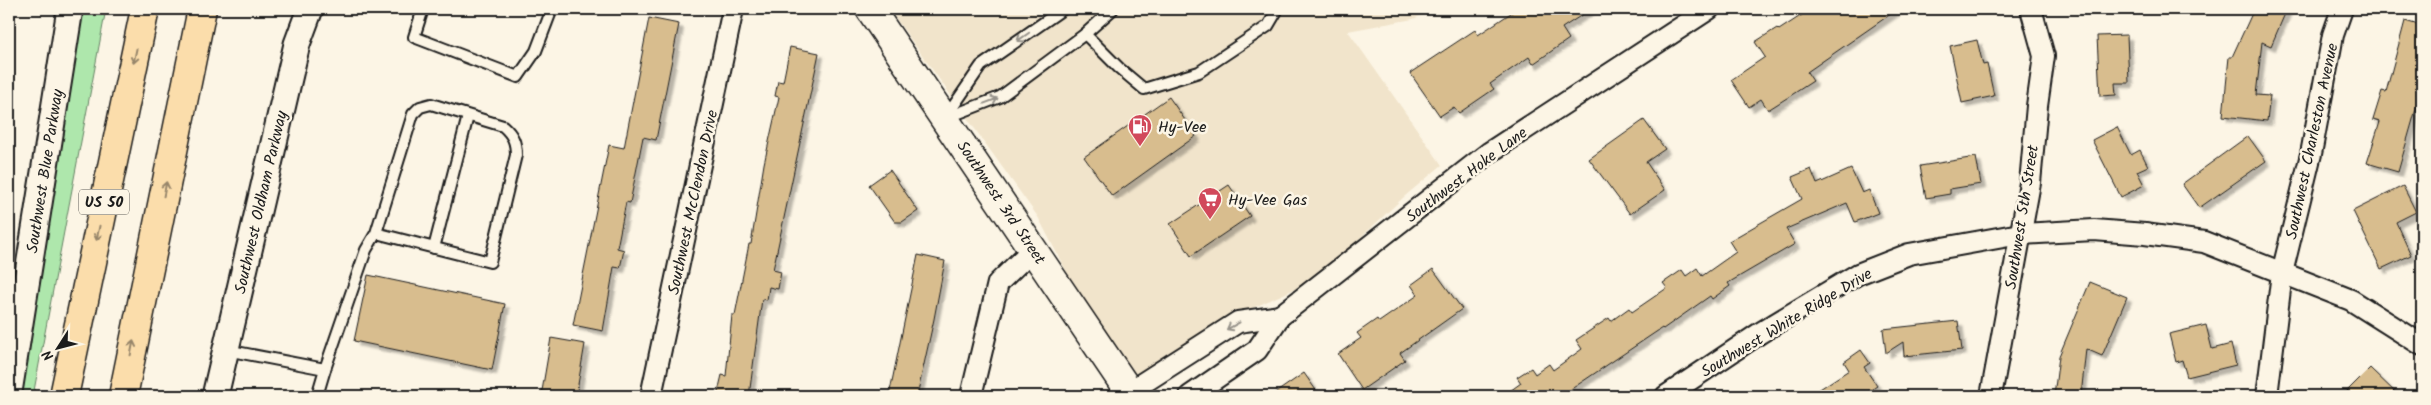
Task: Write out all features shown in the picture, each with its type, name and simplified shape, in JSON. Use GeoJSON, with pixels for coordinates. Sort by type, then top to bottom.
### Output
{"type":"FeatureCollection","features":[{"type":"Feature","properties":{"kind":"highway","name":"US 50"},"geometry":{"type":"LineString","coordinates":[[64,396],[145,9]]}},
{"type":"Feature","properties":{"kind":"highway"},"geometry":{"type":"LineString","coordinates":[[122,396],[202,9]]}},
{"type":"Feature","properties":{"kind":"highway"},"geometry":{"type":"LineString","coordinates":[[190,64],[215,9]]}},
{"type":"Feature","properties":{"kind":"main road","name":"Southwest 3rd Street"},"geometry":{"type":"LineString","coordinates":[[870,9],[946,118],[1131,394]]}},
{"type":"Feature","properties":{"kind":"street","name":"Southwest Blue Parkway"},"geometry":{"type":"LineString","coordinates":[[9,392],[70,9]]}},
{"type":"Feature","properties":{"kind":"street","name":"Southwest Oldham Parkway"},"geometry":{"type":"LineString","coordinates":[[215,396],[297,44],[310,9]]}},
{"type":"Feature","properties":{"kind":"street","name":"Southwest McClendon Drive"},"geometry":{"type":"LineString","coordinates":[[651,396],[733,9]]}},
{"type":"Feature","properties":{"kind":"street","name":"Southwest Hoke Lane"},"geometry":{"type":"LineString","coordinates":[[1190,396],[1257,350],[1280,316],[1490,152],[1709,9]]}},
{"type":"Feature","properties":{"kind":"street","name":"Southwest 5th Street"},"geometry":{"type":"LineString","coordinates":[[1991,396],[2030,183],[2036,106],[2044,56],[2031,9]]}},
{"type":"Feature","properties":{"kind":"street","name":"Southwest Charleston Avenue"},"geometry":{"type":"LineString","coordinates":[[2267,396],[2282,273],[2311,154],[2333,35],[2342,9]]}},
{"type":"Feature","properties":{"kind":"street","name":"Southwest White Ridge Drive"},"geometry":{"type":"LineString","coordinates":[[1666,396],[1760,333],[1858,274],[1909,254],[2020,234],[2094,230],[2145,234],[2204,242],[2351,300],[2422,345]]}},
{"type":"Feature","properties":{"kind":"street"},"geometry":{"type":"LineString","coordinates":[[971,396],[998,283],[1033,249]]}},
{"type":"Feature","properties":{"kind":"street","name":"Southwest Hoke Lane"},"geometry":{"type":"LineString","coordinates":[[1131,394],[1238,322],[1280,316]]}},
{"type":"Feature","properties":{"kind":"lane"},"geometry":{"type":"LineString","coordinates":[[423,9],[414,37],[518,77],[536,51],[552,9]]}},
{"type":"Feature","properties":{"kind":"lane"},"geometry":{"type":"LineString","coordinates":[[946,118],[981,66],[1063,9]]}},
{"type":"Feature","properties":{"kind":"lane"},"geometry":{"type":"LineString","coordinates":[[946,118],[1000,97],[1085,34],[1113,9]]}},
{"type":"Feature","properties":{"kind":"lane"},"geometry":{"type":"LineString","coordinates":[[1085,34],[1119,68],[1144,89],[1199,72],[1268,26],[1278,9]]}},
{"type":"Feature","properties":{"kind":"lane"},"geometry":{"type":"LineString","coordinates":[[317,396],[324,369],[366,250],[376,234],[413,114],[420,107],[431,104],[503,126],[514,138],[516,155],[490,262],[376,234]]}},
{"type":"Feature","properties":{"kind":"lane"},"geometry":{"type":"LineString","coordinates":[[434,248],[468,116]]}},
{"type":"Feature","properties":{"kind":"lane"},"geometry":{"type":"LineString","coordinates":[[226,350],[324,369]]}},
{"type":"Feature","properties":{"kind":"shaded area"},"geometry":{"type":"Polygon","coordinates":[[[889,9],[1437,9],[1413,19],[1348,31],[1442,165],[1405,196],[1344,253],[1299,287],[1228,319],[1141,375],[1124,369],[1107,349],[1038,217],[889,9]]]}},
{"type":"Feature","properties":{"kind":"green space"},"geometry":{"type":"Polygon","coordinates":[[[77,9],[106,9],[33,396],[19,396],[77,9]]]}},
{"type":"Feature","properties":{"kind":"building"},"geometry":{"type":"Polygon","coordinates":[[[1517,9],[1591,9],[1562,28],[1569,39],[1533,64],[1529,57],[1490,84],[1494,89],[1459,113],[1454,107],[1440,116],[1410,73],[1475,30],[1478,35],[1517,9]]]}},
{"type":"Feature","properties":{"kind":"building"},"geometry":{"type":"Polygon","coordinates":[[[1811,9],[1898,9],[1807,72],[1813,81],[1768,110],[1761,99],[1749,107],[1731,80],[1765,57],[1755,42],[1777,28],[1779,30],[1811,9]]]}},
{"type":"Feature","properties":{"kind":"building"},"geometry":{"type":"Polygon","coordinates":[[[2254,9],[2287,9],[2271,46],[2262,42],[2256,95],[2270,96],[2267,121],[2223,116],[2229,57],[2232,57],[2254,9]]]}},
{"type":"Feature","properties":{"kind":"building"},"geometry":{"type":"Polygon","coordinates":[[[649,18],[679,24],[656,140],[643,137],[630,203],[626,202],[617,248],[624,250],[620,268],[614,267],[603,331],[573,325],[609,145],[624,148],[649,18]]]}},
{"type":"Feature","properties":{"kind":"building"},"geometry":{"type":"Polygon","coordinates":[[[2405,21],[2422,26],[2422,88],[2398,172],[2367,163],[2380,122],[2373,120],[2382,91],[2386,92],[2405,21]]]}},
{"type":"Feature","properties":{"kind":"building"},"geometry":{"type":"Polygon","coordinates":[[[2127,35],[2129,83],[2115,83],[2116,95],[2100,96],[2097,36],[2127,35]]]}},
{"type":"Feature","properties":{"kind":"building"},"geometry":{"type":"Polygon","coordinates":[[[1977,40],[1983,65],[1987,64],[1994,96],[1962,103],[1950,46],[1977,40]]]}},
{"type":"Feature","properties":{"kind":"building"},"geometry":{"type":"Polygon","coordinates":[[[790,47],[819,53],[773,270],[781,272],[778,289],[769,287],[767,300],[762,299],[749,396],[717,396],[722,375],[726,376],[732,315],[735,315],[749,244],[751,244],[764,164],[779,97],[775,96],[778,81],[783,82],[790,47]]]}},
{"type":"Feature","properties":{"kind":"building","name":"Hy-Vee"},"geometry":{"type":"Polygon","coordinates":[[[1169,97],[1196,136],[1112,196],[1084,157],[1169,97]]]}},
{"type":"Feature","properties":{"kind":"building"},"geometry":{"type":"Polygon","coordinates":[[[1644,120],[1665,149],[1646,162],[1665,190],[1630,214],[1589,159],[1644,120]]]}},
{"type":"Feature","properties":{"kind":"building"},"geometry":{"type":"Polygon","coordinates":[[[2117,127],[2131,155],[2140,150],[2148,166],[2137,171],[2144,185],[2121,197],[2092,140],[2117,127]]]}},
{"type":"Feature","properties":{"kind":"building"},"geometry":{"type":"Polygon","coordinates":[[[2248,136],[2266,161],[2199,208],[2182,184],[2248,136]]]}},
{"type":"Feature","properties":{"kind":"building"},"geometry":{"type":"Polygon","coordinates":[[[1976,157],[1981,184],[1950,189],[1950,194],[1926,198],[1920,166],[1976,157]]]}},
{"type":"Feature","properties":{"kind":"building"},"geometry":{"type":"Polygon","coordinates":[[[1811,169],[1817,184],[1851,169],[1862,193],[1869,190],[1878,213],[1855,222],[1847,203],[1786,229],[1795,244],[1728,283],[1730,286],[1712,299],[1710,296],[1561,396],[1503,396],[1521,383],[1517,377],[1531,368],[1535,374],[1549,364],[1553,370],[1582,349],[1576,340],[1609,318],[1611,321],[1629,308],[1632,312],[1667,288],[1663,283],[1682,270],[1686,276],[1697,268],[1702,276],[1736,252],[1729,241],[1802,199],[1792,177],[1811,169]]]}},
{"type":"Feature","properties":{"kind":"building"},"geometry":{"type":"Polygon","coordinates":[[[890,170],[918,211],[902,222],[895,222],[869,185],[890,170]]]}},
{"type":"Feature","properties":{"kind":"building","name":"Hy-Vee Gas"},"geometry":{"type":"Polygon","coordinates":[[[1229,185],[1250,216],[1191,256],[1170,224],[1229,185]]]}},
{"type":"Feature","properties":{"kind":"building"},"geometry":{"type":"Polygon","coordinates":[[[2403,186],[2416,212],[2396,222],[2411,255],[2381,269],[2353,211],[2403,186]]]}},
{"type":"Feature","properties":{"kind":"building"},"geometry":{"type":"Polygon","coordinates":[[[918,255],[945,261],[934,319],[917,396],[889,396],[918,255]]]}},
{"type":"Feature","properties":{"kind":"building"},"geometry":{"type":"Polygon","coordinates":[[[1433,269],[1462,309],[1400,353],[1405,360],[1362,390],[1338,354],[1361,338],[1357,333],[1377,319],[1379,322],[1418,295],[1411,285],[1433,269]]]}},
{"type":"Feature","properties":{"kind":"building"},"geometry":{"type":"Polygon","coordinates":[[[368,275],[505,304],[492,370],[354,341],[368,275]]]}},
{"type":"Feature","properties":{"kind":"building"},"geometry":{"type":"Polygon","coordinates":[[[2090,282],[2127,297],[2102,356],[2086,349],[2081,396],[2054,396],[2059,356],[2090,282]]]}},
{"type":"Feature","properties":{"kind":"building"},"geometry":{"type":"Polygon","coordinates":[[[1958,321],[1962,350],[1904,356],[1903,342],[1886,353],[1883,329],[1958,321]]]}},
{"type":"Feature","properties":{"kind":"building"},"geometry":{"type":"Polygon","coordinates":[[[2206,325],[2212,349],[2231,344],[2236,365],[2187,377],[2182,360],[2176,362],[2169,334],[2206,325]]]}},
{"type":"Feature","properties":{"kind":"building"},"geometry":{"type":"Polygon","coordinates":[[[551,338],[585,344],[576,396],[542,391],[551,338]]]}},
{"type":"Feature","properties":{"kind":"building"},"geometry":{"type":"Polygon","coordinates":[[[1861,350],[1870,363],[1864,367],[1877,386],[1862,396],[1809,396],[1849,370],[1844,362],[1861,350]]]}},
{"type":"Feature","properties":{"kind":"building"},"geometry":{"type":"Polygon","coordinates":[[[2370,368],[2399,396],[2342,396],[2370,368]]]}},
{"type":"Feature","properties":{"kind":"building"},"geometry":{"type":"Polygon","coordinates":[[[1304,373],[1320,396],[1271,396],[1304,373]]]}},
{"type":"Feature","properties":{"kind":"place","name":"Hy-Vee"},"geometry":{"type":"Point","coordinates":[1140,147]}},
{"type":"Feature","properties":{"kind":"place","name":"Hy-Vee Gas"},"geometry":{"type":"Point","coordinates":[1210,220]}}]}
